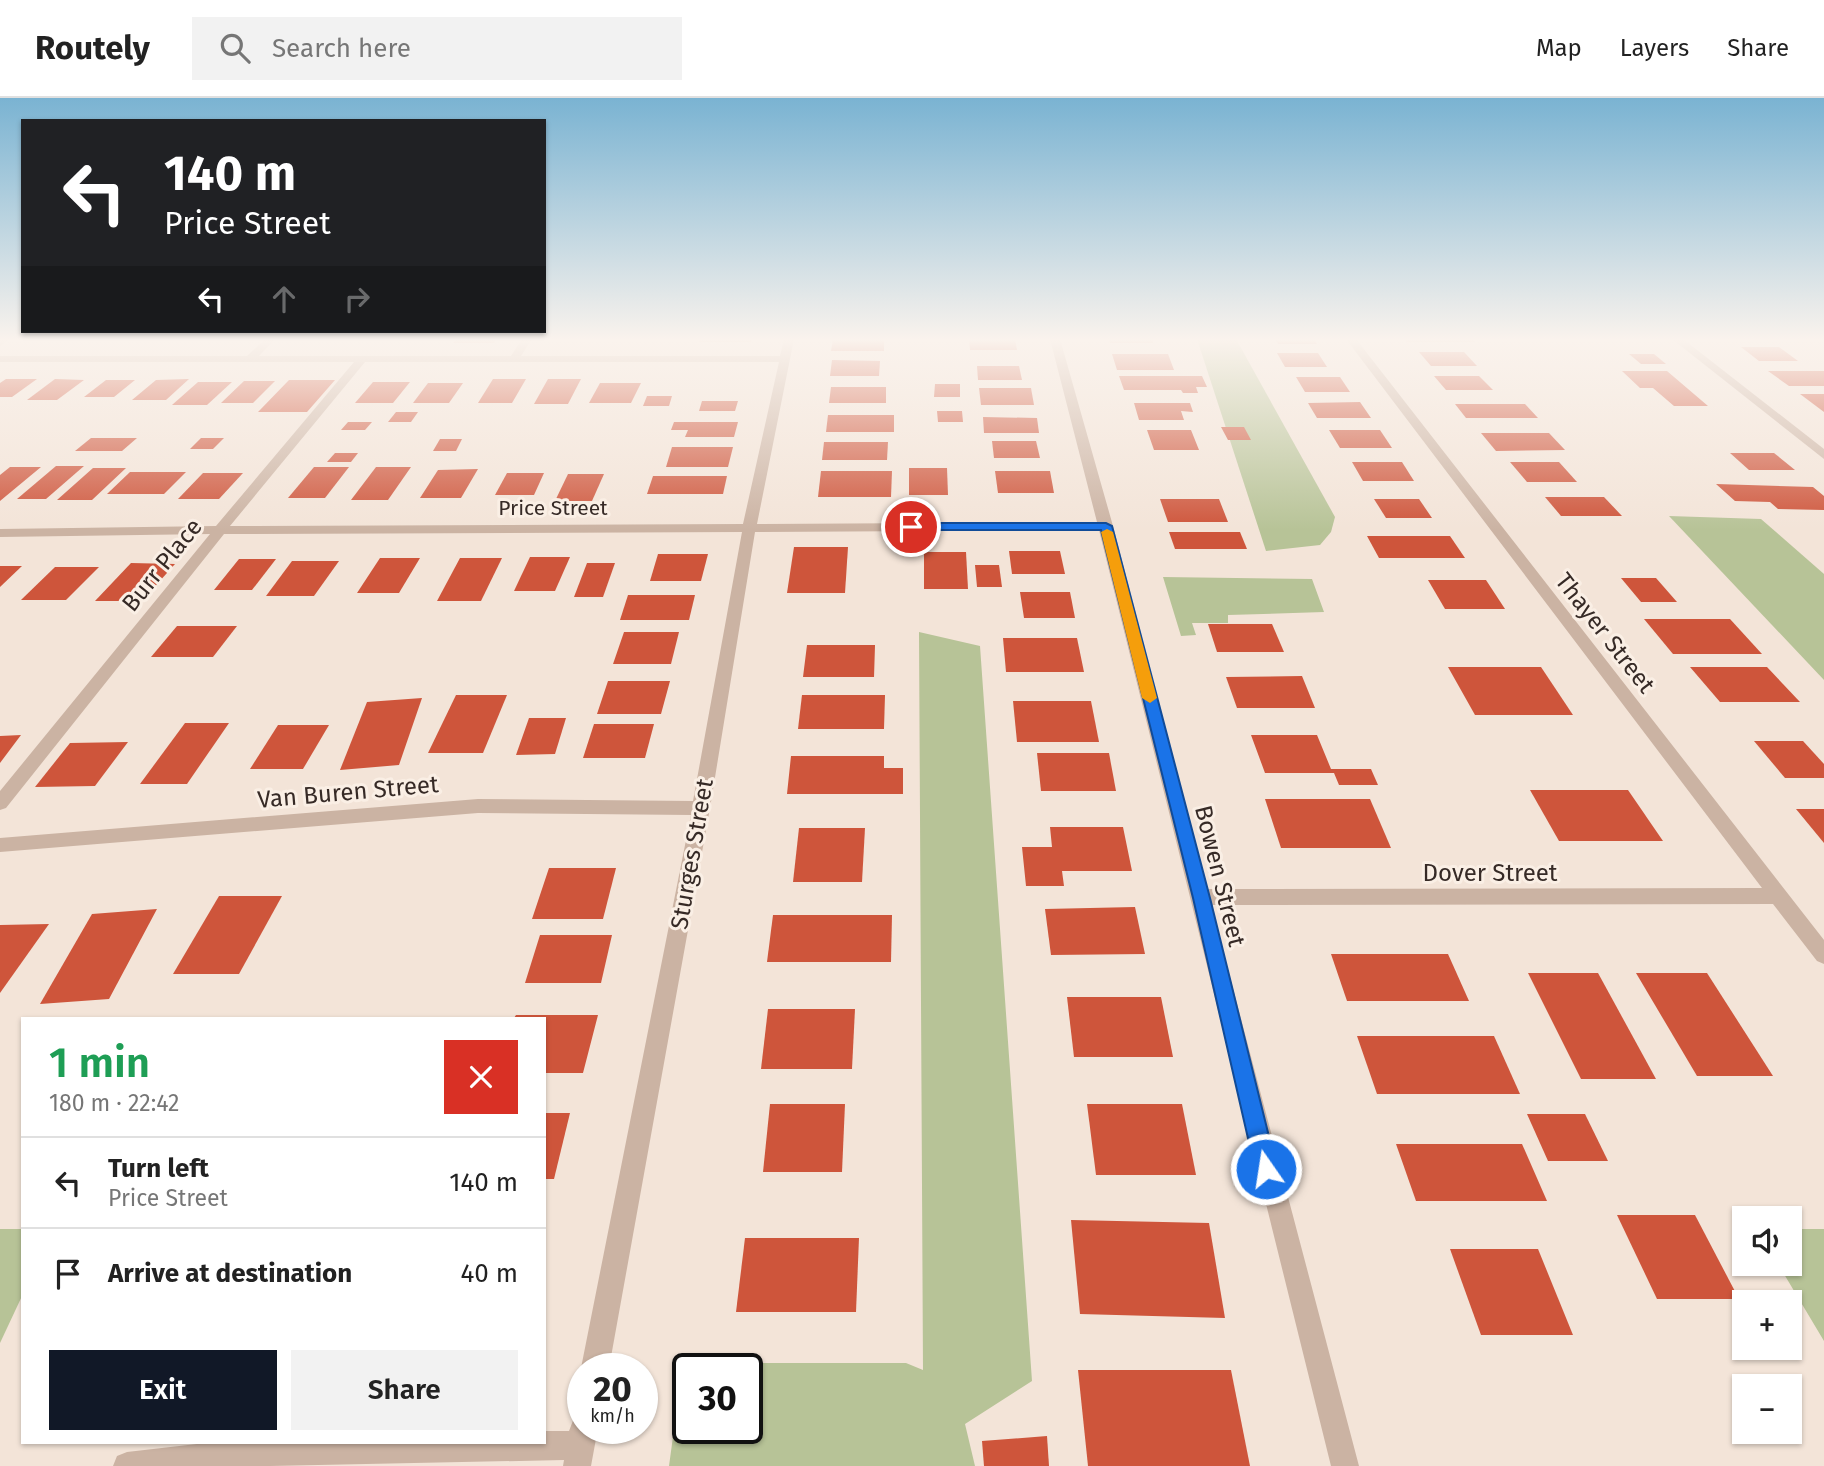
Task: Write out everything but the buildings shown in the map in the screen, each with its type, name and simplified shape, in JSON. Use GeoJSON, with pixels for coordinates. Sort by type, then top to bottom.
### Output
{"type":"FeatureCollection","features":[{"type":"Feature","properties":{"kind":"street","name":"Burr Place"},"geometry":{"type":"LineString","coordinates":[[0,803],[326,403]]}},
{"type":"Feature","properties":{"kind":"street","name":"Sturges Street"},"geometry":{"type":"LineString","coordinates":[[598,1353],[701,808],[749,528],[776,403]]}},
{"type":"Feature","properties":{"kind":"street","name":"Bowen Street"},"geometry":{"type":"LineString","coordinates":[[1072,403],[1201,898],[1272,1195],[1345,1466]]}},
{"type":"Feature","properties":{"kind":"street","name":"Thayer Street"},"geometry":{"type":"LineString","coordinates":[[1401,403],[1824,954]]}},
{"type":"Feature","properties":{"kind":"street"},"geometry":{"type":"LineString","coordinates":[[1759,403],[1824,454]]}},
{"type":"Feature","properties":{"kind":"street","name":"Price Street"},"geometry":{"type":"LineString","coordinates":[[0,533],[1106,526]]}},
{"type":"Feature","properties":{"kind":"street","name":"Van Buren Street"},"geometry":{"type":"LineString","coordinates":[[0,845],[478,806],[701,808]]}},
{"type":"Feature","properties":{"kind":"street","name":"Dover Street"},"geometry":{"type":"LineString","coordinates":[[1201,898],[1778,896]]}},
{"type":"Feature","properties":{"kind":"street"},"geometry":{"type":"LineString","coordinates":[[127,1466],[254,1452],[581,1446]]}},
{"type":"Feature","properties":{"kind":"green space"},"geometry":{"type":"Polygon","coordinates":[[[1218,403],[1272,403],[1335,517],[1331,532],[1320,545],[1266,551],[1218,403]]]}},
{"type":"Feature","properties":{"kind":"green space"},"geometry":{"type":"Polygon","coordinates":[[[1669,516],[1761,519],[1824,574],[1824,680],[1669,516]]]}},
{"type":"Feature","properties":{"kind":"green space"},"geometry":{"type":"Polygon","coordinates":[[[1163,577],[1312,579],[1324,612],[1228,615],[1228,623],[1192,623],[1196,635],[1181,636],[1163,577]]]}},
{"type":"Feature","properties":{"kind":"green space"},"geometry":{"type":"Polygon","coordinates":[[[919,632],[980,646],[1032,1381],[965,1424],[975,1466],[669,1466],[672,1444],[763,1444],[763,1363],[906,1363],[923,1370],[919,632]]]}},
{"type":"Feature","properties":{"kind":"green space"},"geometry":{"type":"Polygon","coordinates":[[[0,1229],[21,1229],[21,1298],[0,1343],[0,1229]]]}},
{"type":"Feature","properties":{"kind":"green space"},"geometry":{"type":"Polygon","coordinates":[[[1802,1229],[1824,1229],[1824,1341],[1802,1304],[1802,1290],[1794,1290],[1785,1276],[1802,1276],[1802,1229]]]}},
{"type":"Feature","properties":{"kind":"slow traffic"},"geometry":{"type":"LineString","coordinates":[[1107,532],[1150,698]]}},
{"type":"Feature","properties":{"kind":"route"},"geometry":{"type":"LineString","coordinates":[[911,527],[1106,526],[1201,898],[1266,1169]]}}]}
